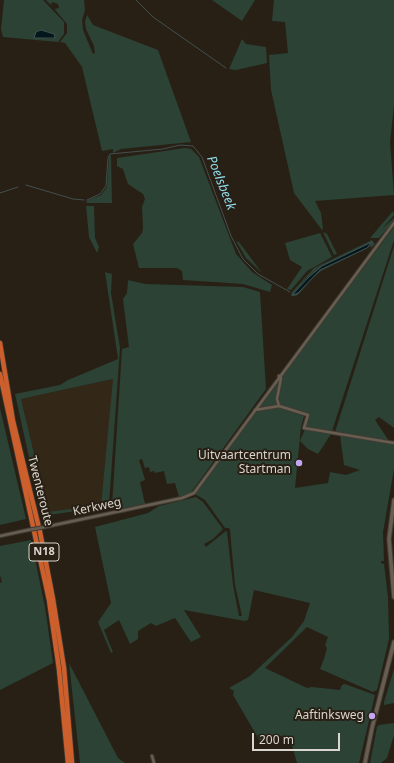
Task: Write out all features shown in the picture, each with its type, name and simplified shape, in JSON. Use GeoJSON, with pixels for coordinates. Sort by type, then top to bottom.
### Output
{"type":"FeatureCollection","features":[{"type":"Feature","properties":{"kind":"highway","name":"Twenteroute"},"geometry":{"type":"LineString","coordinates":[[0,343],[13,421],[40,532],[53,599],[64,668],[72,763]]}},
{"type":"Feature","properties":{"kind":"highway","name":"Twenteroute"},"geometry":{"type":"LineString","coordinates":[[0,374],[49,600],[59,669],[68,763]]}},
{"type":"Feature","properties":{"kind":"main road"},"geometry":{"type":"LineString","coordinates":[[394,500],[388,539],[394,597]]}},
{"type":"Feature","properties":{"kind":"main road"},"geometry":{"type":"LineString","coordinates":[[365,763],[372,728],[394,642]]}},
{"type":"Feature","properties":{"kind":"street"},"geometry":{"type":"LineString","coordinates":[[254,410],[394,223]]}},
{"type":"Feature","properties":{"kind":"street"},"geometry":{"type":"LineString","coordinates":[[279,376],[281,378],[277,399],[279,406]]}},
{"type":"Feature","properties":{"kind":"street"},"geometry":{"type":"LineString","coordinates":[[254,410],[279,406],[308,415],[304,428],[394,443]]}},
{"type":"Feature","properties":{"kind":"street","name":"Kerkweg"},"geometry":{"type":"LineString","coordinates":[[0,536],[182,498],[192,494],[254,410]]}},
{"type":"Feature","properties":{"kind":"street"},"geometry":{"type":"LineString","coordinates":[[152,756],[154,763]]}},
{"type":"Feature","properties":{"kind":"shaded area"},"geometry":{"type":"Polygon","coordinates":[[[114,379],[101,505],[48,513],[21,399],[114,379]]]}},
{"type":"Feature","properties":{"kind":"green space"},"geometry":{"type":"Polygon","coordinates":[[[4,0],[43,0],[64,22],[64,34],[58,42],[3,37],[1,29],[4,0]],[[39,30],[36,32],[35,38],[54,39],[49,34],[39,30]]]}},
{"type":"Feature","properties":{"kind":"green space"},"geometry":{"type":"Polygon","coordinates":[[[46,0],[84,0],[85,10],[82,20],[83,30],[93,54],[95,53],[94,46],[86,29],[85,22],[87,15],[93,25],[158,50],[191,142],[121,149],[113,153],[113,149],[102,151],[82,67],[65,43],[60,42],[67,33],[67,24],[52,6],[55,9],[59,8],[58,4],[52,2],[51,5],[46,0]]]}},
{"type":"Feature","properties":{"kind":"green space"},"geometry":{"type":"Polygon","coordinates":[[[212,0],[255,0],[242,21],[212,0]]]}},
{"type":"Feature","properties":{"kind":"green space"},"geometry":{"type":"Polygon","coordinates":[[[274,0],[394,0],[394,105],[390,142],[394,195],[315,201],[321,213],[322,230],[294,193],[271,90],[269,55],[288,53],[285,22],[272,21],[274,0]]]}},
{"type":"Feature","properties":{"kind":"green space"},"geometry":{"type":"Polygon","coordinates":[[[242,39],[246,44],[266,47],[267,63],[236,70],[229,69],[242,39]]]}},
{"type":"Feature","properties":{"kind":"green space"},"geometry":{"type":"Polygon","coordinates":[[[185,148],[191,149],[199,157],[236,254],[252,272],[272,285],[270,292],[243,284],[183,280],[182,271],[177,268],[139,268],[133,244],[142,233],[142,207],[145,199],[143,194],[128,184],[123,169],[117,166],[117,158],[185,148]]]}},
{"type":"Feature","properties":{"kind":"green space"},"geometry":{"type":"Polygon","coordinates":[[[111,155],[112,203],[87,203],[86,201],[101,195],[107,187],[109,157],[111,155]]]}},
{"type":"Feature","properties":{"kind":"green space"},"geometry":{"type":"Polygon","coordinates":[[[86,206],[94,206],[95,238],[99,247],[97,253],[89,237],[86,206]]]}},
{"type":"Feature","properties":{"kind":"green space"},"geometry":{"type":"Polygon","coordinates":[[[393,211],[394,215],[382,229],[394,218],[394,221],[379,238],[370,238],[393,211]]]}},
{"type":"Feature","properties":{"kind":"green space"},"geometry":{"type":"Polygon","coordinates":[[[394,227],[394,240],[332,431],[305,427],[309,415],[281,406],[279,403],[281,377],[394,227]]]}},
{"type":"Feature","properties":{"kind":"green space"},"geometry":{"type":"Polygon","coordinates":[[[323,232],[327,234],[337,254],[334,255],[323,232]]]}},
{"type":"Feature","properties":{"kind":"green space"},"geometry":{"type":"Polygon","coordinates":[[[320,233],[332,257],[307,271],[291,290],[287,289],[302,267],[290,260],[285,243],[320,233]]]}},
{"type":"Feature","properties":{"kind":"green space"},"geometry":{"type":"Polygon","coordinates":[[[372,240],[375,244],[371,248],[371,246],[321,271],[299,294],[296,296],[291,296],[292,292],[314,268],[372,240]],[[371,244],[322,266],[306,279],[293,295],[298,293],[320,270],[371,244]]]}},
{"type":"Feature","properties":{"kind":"green space"},"geometry":{"type":"Polygon","coordinates":[[[236,241],[239,242],[262,273],[246,258],[236,241]]]}},
{"type":"Feature","properties":{"kind":"green space"},"geometry":{"type":"Polygon","coordinates":[[[394,246],[394,428],[379,417],[375,420],[389,441],[335,432],[394,246]]]}},
{"type":"Feature","properties":{"kind":"green space"},"geometry":{"type":"Polygon","coordinates":[[[105,272],[112,274],[111,293],[120,348],[109,504],[104,507],[42,516],[15,394],[60,385],[68,380],[118,359],[105,272]],[[113,379],[21,399],[48,512],[101,505],[113,379]]]}},
{"type":"Feature","properties":{"kind":"green space"},"geometry":{"type":"Polygon","coordinates":[[[128,280],[145,284],[243,287],[260,292],[266,389],[190,494],[179,497],[175,483],[167,484],[164,471],[155,473],[154,471],[150,472],[149,467],[145,468],[142,459],[139,460],[145,480],[140,482],[145,504],[115,510],[112,505],[122,349],[129,347],[123,299],[127,293],[128,280]]]}},
{"type":"Feature","properties":{"kind":"green space"},"geometry":{"type":"Polygon","coordinates":[[[278,380],[276,399],[277,406],[273,405],[258,409],[278,380]]]}},
{"type":"Feature","properties":{"kind":"green space"},"geometry":{"type":"Polygon","coordinates":[[[278,407],[304,416],[301,427],[295,488],[328,483],[330,472],[346,475],[360,470],[344,465],[340,435],[394,444],[394,469],[383,532],[384,561],[381,561],[381,563],[384,564],[388,597],[389,639],[377,690],[373,692],[320,669],[327,648],[325,645],[328,637],[307,627],[265,668],[307,688],[312,687],[340,690],[342,685],[345,684],[375,695],[359,763],[297,763],[289,735],[286,738],[275,734],[260,741],[233,695],[234,691],[229,688],[250,676],[292,637],[304,621],[310,603],[254,590],[248,620],[245,621],[184,610],[201,637],[191,642],[175,618],[156,626],[151,623],[138,631],[138,639],[130,644],[119,620],[104,630],[113,652],[111,653],[98,622],[111,603],[95,527],[148,513],[159,506],[196,497],[203,502],[223,529],[213,539],[204,544],[206,547],[226,531],[227,532],[233,585],[239,616],[242,616],[235,585],[230,530],[229,528],[225,528],[205,500],[195,494],[255,412],[278,407]]]}},
{"type":"Feature","properties":{"kind":"green space"},"geometry":{"type":"Polygon","coordinates":[[[0,408],[26,519],[0,525],[0,408]]]}},
{"type":"Feature","properties":{"kind":"green space"},"geometry":{"type":"Polygon","coordinates":[[[305,429],[331,434],[318,454],[308,449],[300,441],[305,429]]]}},
{"type":"Feature","properties":{"kind":"green space"},"geometry":{"type":"Polygon","coordinates":[[[31,540],[45,607],[53,663],[0,690],[0,583],[2,582],[0,575],[0,546],[31,540]]]}},
{"type":"Feature","properties":{"kind":"green space"},"geometry":{"type":"Polygon","coordinates":[[[69,663],[118,758],[125,763],[80,763],[69,663]]]}},
{"type":"Feature","properties":{"kind":"green space"},"geometry":{"type":"Polygon","coordinates":[[[394,669],[394,703],[384,705],[384,702],[394,669]]]}},
{"type":"Feature","properties":{"kind":"green space"},"geometry":{"type":"Polygon","coordinates":[[[394,723],[394,735],[387,758],[381,763],[370,763],[377,727],[379,725],[394,723]]]}},
{"type":"Feature","properties":{"kind":"water"},"geometry":{"type":"Polygon","coordinates":[[[41,30],[54,34],[55,38],[34,38],[36,32],[41,30]]]}},
{"type":"Feature","properties":{"kind":"water"},"geometry":{"type":"Polygon","coordinates":[[[372,242],[367,248],[320,270],[298,293],[292,295],[322,266],[372,242]]]}},
{"type":"Feature","properties":{"kind":"waterway"},"geometry":{"type":"LineString","coordinates":[[136,0],[153,17],[226,68]]}},
{"type":"Feature","properties":{"kind":"waterway","name":"Poelsbeek"},"geometry":{"type":"LineString","coordinates":[[87,200],[100,194],[106,186],[108,158],[110,154],[163,149],[180,145],[193,146],[202,157],[231,236],[243,259],[258,274],[290,292]]}},
{"type":"Feature","properties":{"kind":"waterway","name":"Poelsbeek"},"geometry":{"type":"LineString","coordinates":[[26,185],[73,199],[84,200]]}},
{"type":"Feature","properties":{"kind":"waterway","name":"Poelsbeek"},"geometry":{"type":"LineString","coordinates":[[0,193],[18,187]]}},
{"type":"Feature","properties":{"kind":"place","name":"Uitvaartcentrum Startman"},"geometry":{"type":"Point","coordinates":[299,463]}},
{"type":"Feature","properties":{"kind":"place","name":"Aaftinksweg"},"geometry":{"type":"Point","coordinates":[372,716]}}]}
